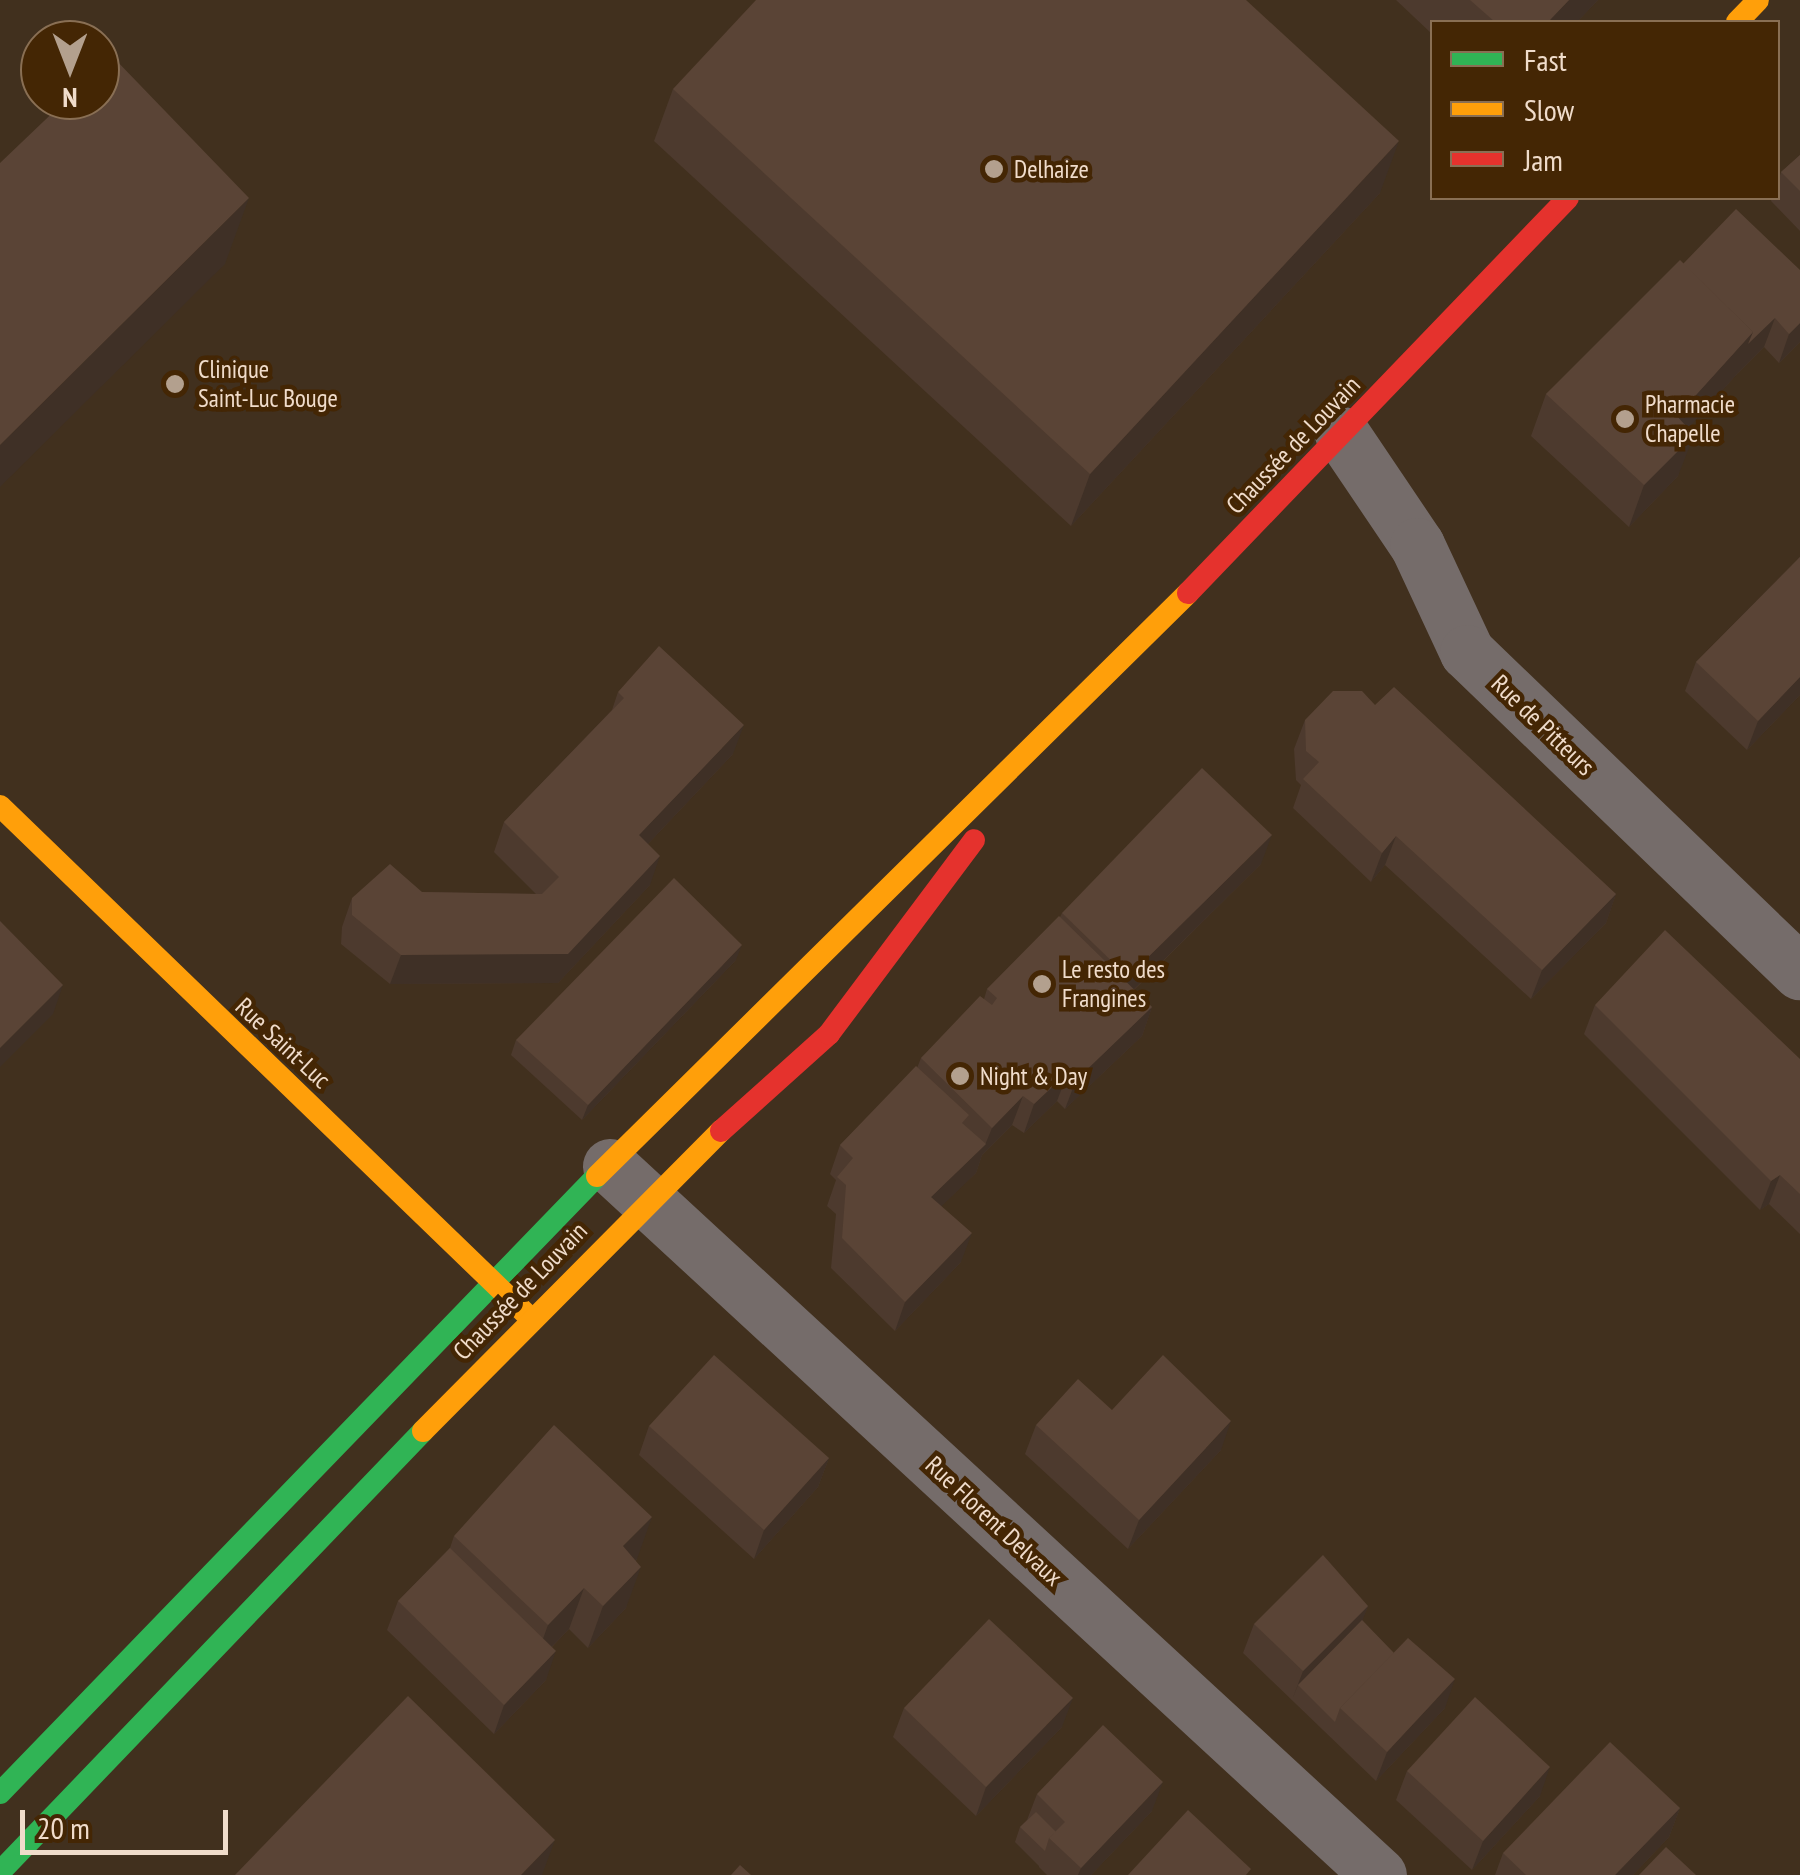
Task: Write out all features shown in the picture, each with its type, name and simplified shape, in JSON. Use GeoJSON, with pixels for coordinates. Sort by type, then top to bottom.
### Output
{"type":"FeatureCollection","features":[{"type":"Feature","properties":{"kind":"main road"},"geometry":{"type":"LineString","coordinates":[[1738,20],[1758,0]]}},
{"type":"Feature","properties":{"kind":"main road","name":"Chaussée de Louvain"},"geometry":{"type":"LineString","coordinates":[[0,1872],[530,1318],[628,1182],[790,976],[1056,730],[1566,200]]}},
{"type":"Feature","properties":{"kind":"main road","name":"Chaussée de Louvain"},"geometry":{"type":"LineString","coordinates":[[0,1793],[495,1284],[829,1034],[1056,730]]}},
{"type":"Feature","properties":{"kind":"main road","name":"Rue Saint-Luc"},"geometry":{"type":"LineString","coordinates":[[0,806],[530,1318]]}},
{"type":"Feature","properties":{"kind":"street","name":"Rue de Pitteurs"},"geometry":{"type":"LineString","coordinates":[[1342,434],[1417,545],[1467,652],[1800,972]]}},
{"type":"Feature","properties":{"kind":"street","name":"Rue Florent Delvaux"},"geometry":{"type":"LineString","coordinates":[[628,1182],[1379,1875]]}},
{"type":"Feature","properties":{"kind":"building"},"geometry":{"type":"Polygon","coordinates":[[[756,0],[1246,0],[1399,141],[1090,474],[673,89],[756,0]]]}},
{"type":"Feature","properties":{"kind":"building"},"geometry":{"type":"Polygon","coordinates":[[[1470,0],[1569,0],[1550,20],[1493,20],[1470,0]]]}},
{"type":"Feature","properties":{"kind":"building"},"geometry":{"type":"Polygon","coordinates":[[[120,64],[249,198],[0,445],[0,163],[45,120],[120,120],[120,64]]]}},
{"type":"Feature","properties":{"kind":"building"},"geometry":{"type":"Polygon","coordinates":[[[1800,155],[1800,191],[1781,172],[1800,155]]]}},
{"type":"Feature","properties":{"kind":"building"},"geometry":{"type":"Polygon","coordinates":[[[1736,209],[1800,270],[1800,323],[1789,334],[1775,318],[1748,344],[1753,332],[1683,264],[1736,209]]]}},
{"type":"Feature","properties":{"kind":"building","name":"Pharmacie Chapelle"},"geometry":{"type":"Polygon","coordinates":[[[1680,260],[1753,332],[1677,416],[1694,435],[1644,485],[1546,394],[1680,260]]]}},
{"type":"Feature","properties":{"kind":"building"},"geometry":{"type":"Polygon","coordinates":[[[1800,557],[1800,677],[1758,721],[1696,662],[1800,557]]]}},
{"type":"Feature","properties":{"kind":"building"},"geometry":{"type":"Polygon","coordinates":[[[659,646],[744,725],[639,835],[660,856],[568,954],[401,955],[352,915],[352,898],[390,864],[422,892],[542,894],[559,877],[504,822],[624,698],[618,692],[659,646]]]}},
{"type":"Feature","properties":{"kind":"building"},"geometry":{"type":"Polygon","coordinates":[[[1394,687],[1616,894],[1542,970],[1396,836],[1382,853],[1303,779],[1319,762],[1306,751],[1305,720],[1333,691],[1362,691],[1375,705],[1394,687]]]}},
{"type":"Feature","properties":{"kind":"building"},"geometry":{"type":"Polygon","coordinates":[[[1202,768],[1272,835],[1128,977],[1062,913],[1202,768]]]}},
{"type":"Feature","properties":{"kind":"building"},"geometry":{"type":"Polygon","coordinates":[[[674,878],[742,945],[588,1105],[516,1040],[674,878]]]}},
{"type":"Feature","properties":{"kind":"building"},"geometry":{"type":"Polygon","coordinates":[[[1059,916],[1152,1007],[1076,1080],[1068,1072],[1034,1104],[1023,1096],[992,1128],[921,1058],[980,996],[992,1005],[997,998],[987,989],[1059,916]]]}},
{"type":"Feature","properties":{"kind":"building"},"geometry":{"type":"Polygon","coordinates":[[[0,921],[63,985],[0,1048],[0,921]]]}},
{"type":"Feature","properties":{"kind":"building"},"geometry":{"type":"Polygon","coordinates":[[[1665,930],[1800,1059],[1800,1194],[1780,1175],[1771,1181],[1595,1005],[1665,930]]]}},
{"type":"Feature","properties":{"kind":"building"},"geometry":{"type":"Polygon","coordinates":[[[916,1066],[969,1115],[962,1123],[986,1144],[931,1197],[972,1233],[905,1302],[842,1238],[846,1185],[837,1177],[853,1158],[840,1145],[916,1066]]]}},
{"type":"Feature","properties":{"kind":"building"},"geometry":{"type":"Polygon","coordinates":[[[714,1355],[829,1458],[764,1530],[649,1426],[714,1355]]]}},
{"type":"Feature","properties":{"kind":"building"},"geometry":{"type":"Polygon","coordinates":[[[1163,1355],[1231,1421],[1139,1520],[1036,1425],[1078,1379],[1112,1410],[1163,1355]]]}},
{"type":"Feature","properties":{"kind":"building"},"geometry":{"type":"Polygon","coordinates":[[[554,1425],[652,1517],[623,1546],[641,1567],[603,1606],[584,1588],[548,1625],[454,1536],[554,1425]]]}},
{"type":"Feature","properties":{"kind":"building"},"geometry":{"type":"Polygon","coordinates":[[[450,1548],[556,1651],[504,1705],[398,1601],[450,1548]]]}},
{"type":"Feature","properties":{"kind":"building"},"geometry":{"type":"Polygon","coordinates":[[[1323,1555],[1368,1606],[1303,1671],[1254,1624],[1323,1555]]]}},
{"type":"Feature","properties":{"kind":"building"},"geometry":{"type":"Polygon","coordinates":[[[989,1619],[1073,1698],[986,1787],[904,1708],[989,1619]]]}},
{"type":"Feature","properties":{"kind":"building"},"geometry":{"type":"Polygon","coordinates":[[[1362,1620],[1394,1653],[1340,1708],[1335,1722],[1298,1685],[1362,1620]]]}},
{"type":"Feature","properties":{"kind":"building"},"geometry":{"type":"Polygon","coordinates":[[[1408,1638],[1455,1679],[1387,1752],[1340,1708],[1408,1638]]]}},
{"type":"Feature","properties":{"kind":"building"},"geometry":{"type":"Polygon","coordinates":[[[408,1696],[555,1840],[521,1875],[235,1875],[408,1696]]]}},
{"type":"Feature","properties":{"kind":"building"},"geometry":{"type":"Polygon","coordinates":[[[1475,1697],[1550,1767],[1483,1841],[1407,1771],[1475,1697]]]}},
{"type":"Feature","properties":{"kind":"building"},"geometry":{"type":"Polygon","coordinates":[[[1103,1725],[1163,1782],[1081,1868],[1049,1838],[1065,1822],[1037,1794],[1103,1725]]]}},
{"type":"Feature","properties":{"kind":"building"},"geometry":{"type":"Polygon","coordinates":[[[1610,1742],[1680,1808],[1615,1875],[1526,1875],[1503,1853],[1610,1742]]]}},
{"type":"Feature","properties":{"kind":"building"},"geometry":{"type":"Polygon","coordinates":[[[1188,1810],[1251,1869],[1246,1875],[1128,1875],[1188,1810]]]}},
{"type":"Feature","properties":{"kind":"building"},"geometry":{"type":"Polygon","coordinates":[[[1036,1812],[1056,1832],[1049,1838],[1045,1851],[1020,1827],[1036,1812]]]}},
{"type":"Feature","properties":{"kind":"building"},"geometry":{"type":"Polygon","coordinates":[[[1666,1847],[1696,1875],[1639,1875],[1666,1847]]]}},
{"type":"Feature","properties":{"kind":"building"},"geometry":{"type":"Polygon","coordinates":[[[740,1865],[751,1875],[731,1875],[740,1865]]]}},
{"type":"Feature","properties":{"kind":"traffic: fast"},"geometry":{"type":"LineString","coordinates":[[0,1793],[597,1176]]}},
{"type":"Feature","properties":{"kind":"traffic: fast"},"geometry":{"type":"LineString","coordinates":[[0,1872],[423,1431]]}},
{"type":"Feature","properties":{"kind":"traffic: slow"},"geometry":{"type":"LineString","coordinates":[[1739,20],[1758,0]]}},
{"type":"Feature","properties":{"kind":"traffic: slow"},"geometry":{"type":"LineString","coordinates":[[597,1176],[1188,593]]}},
{"type":"Feature","properties":{"kind":"traffic: slow"},"geometry":{"type":"LineString","coordinates":[[0,806],[527,1315]]}},
{"type":"Feature","properties":{"kind":"traffic: slow"},"geometry":{"type":"LineString","coordinates":[[423,1431],[721,1131]]}},
{"type":"Feature","properties":{"kind":"traffic: jam"},"geometry":{"type":"LineString","coordinates":[[1188,593],[1566,200]]}},
{"type":"Feature","properties":{"kind":"traffic: jam"},"geometry":{"type":"LineString","coordinates":[[721,1131],[829,1034],[974,840]]}},
{"type":"Feature","properties":{"kind":"place","name":"Delhaize"},"geometry":{"type":"Point","coordinates":[994,169]}},
{"type":"Feature","properties":{"kind":"place","name":"Clinique Saint-Luc Bouge"},"geometry":{"type":"Point","coordinates":[175,384]}},
{"type":"Feature","properties":{"kind":"place","name":"Pharmacie Chapelle"},"geometry":{"type":"Point","coordinates":[1625,419]}},
{"type":"Feature","properties":{"kind":"place","name":"Le resto des Frangines"},"geometry":{"type":"Point","coordinates":[1042,984]}},
{"type":"Feature","properties":{"kind":"place","name":"Night & Day"},"geometry":{"type":"Point","coordinates":[960,1076]}}]}
